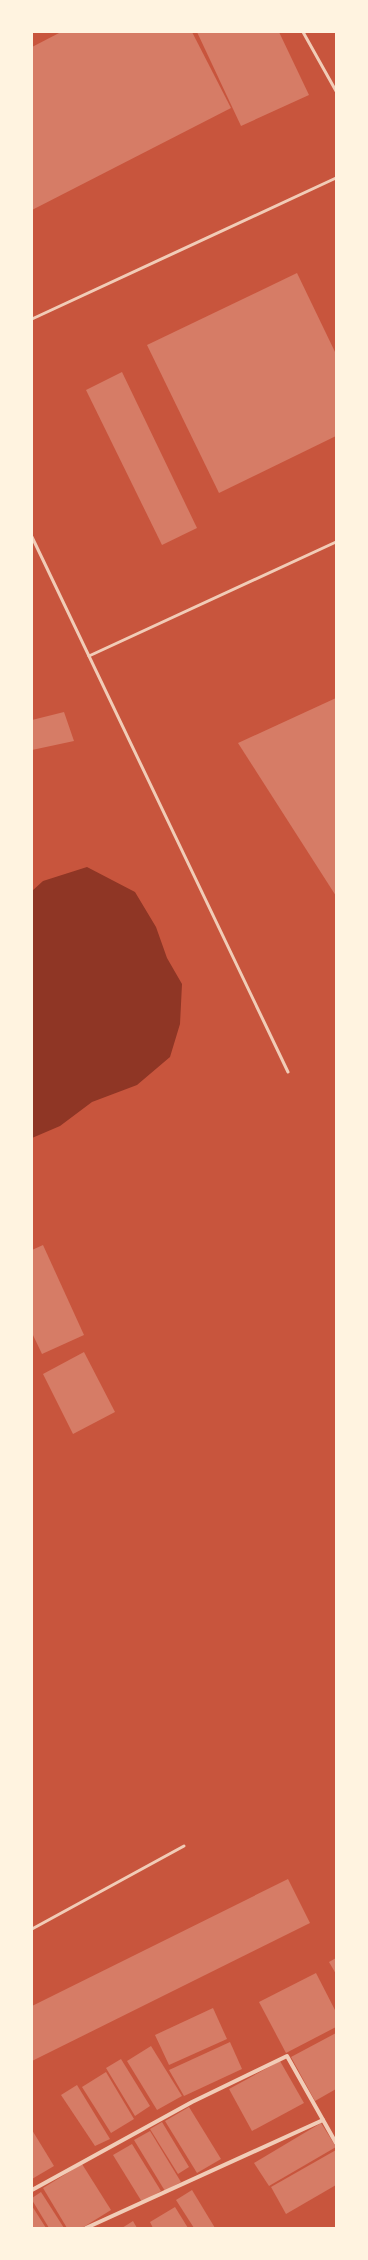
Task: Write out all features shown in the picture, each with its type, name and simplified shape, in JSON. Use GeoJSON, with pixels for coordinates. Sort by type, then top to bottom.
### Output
{"type":"FeatureCollection","features":[{"type":"Feature","properties":{"kind":"street"},"geometry":{"type":"LineString","coordinates":[[32,2190],[192,2102],[286,2056],[336,2143]]}},
{"type":"Feature","properties":{"kind":"street"},"geometry":{"type":"LineString","coordinates":[[86,2228],[323,2120]]}},
{"type":"Feature","properties":{"kind":"lane"},"geometry":{"type":"LineString","coordinates":[[303,32],[336,91]]}},
{"type":"Feature","properties":{"kind":"lane"},"geometry":{"type":"LineString","coordinates":[[32,319],[336,178]]}},
{"type":"Feature","properties":{"kind":"lane"},"geometry":{"type":"LineString","coordinates":[[32,537],[288,1072]]}},
{"type":"Feature","properties":{"kind":"lane"},"geometry":{"type":"LineString","coordinates":[[89,656],[336,542]]}},
{"type":"Feature","properties":{"kind":"lane"},"geometry":{"type":"LineString","coordinates":[[32,1929],[184,1846]]}},
{"type":"Feature","properties":{"kind":"shaded area"},"geometry":{"type":"Polygon","coordinates":[[[87,867],[135,892],[156,927],[167,958],[182,984],[180,1024],[170,1057],[137,1085],[92,1102],[60,1126],[32,1138],[32,891],[43,881],[87,867]]]}},
{"type":"Feature","properties":{"kind":"building"},"geometry":{"type":"Polygon","coordinates":[[[61,32],[192,32],[231,108],[32,210],[32,47],[61,32]]]}},
{"type":"Feature","properties":{"kind":"building"},"geometry":{"type":"Polygon","coordinates":[[[197,32],[279,32],[309,95],[241,126],[197,32]]]}},
{"type":"Feature","properties":{"kind":"building"},"geometry":{"type":"Polygon","coordinates":[[[297,273],[336,354],[336,436],[219,493],[147,345],[297,273]]]}},
{"type":"Feature","properties":{"kind":"building"},"geometry":{"type":"Polygon","coordinates":[[[122,372],[197,528],[162,545],[86,390],[122,372]]]}},
{"type":"Feature","properties":{"kind":"building"},"geometry":{"type":"Polygon","coordinates":[[[336,698],[336,896],[238,743],[336,698]]]}},
{"type":"Feature","properties":{"kind":"building"},"geometry":{"type":"Polygon","coordinates":[[[64,712],[74,741],[32,750],[32,720],[64,712]]]}},
{"type":"Feature","properties":{"kind":"building"},"geometry":{"type":"Polygon","coordinates":[[[43,1245],[84,1335],[42,1354],[32,1333],[32,1250],[43,1245]]]}},
{"type":"Feature","properties":{"kind":"building"},"geometry":{"type":"Polygon","coordinates":[[[84,1352],[115,1412],[73,1434],[43,1374],[84,1352]]]}},
{"type":"Feature","properties":{"kind":"building"},"geometry":{"type":"Polygon","coordinates":[[[288,1879],[310,1923],[32,2061],[32,2006],[288,1879]]]}},
{"type":"Feature","properties":{"kind":"building"},"geometry":{"type":"Polygon","coordinates":[[[336,1958],[336,1974],[329,1962],[336,1958]]]}},
{"type":"Feature","properties":{"kind":"building"},"geometry":{"type":"Polygon","coordinates":[[[316,1973],[336,2012],[336,2027],[286,2053],[259,2002],[316,1973]]]}},
{"type":"Feature","properties":{"kind":"building"},"geometry":{"type":"Polygon","coordinates":[[[213,2008],[227,2039],[169,2065],[155,2035],[213,2008]]]}},
{"type":"Feature","properties":{"kind":"building"},"geometry":{"type":"Polygon","coordinates":[[[336,2033],[336,2089],[315,2101],[291,2057],[336,2033]]]}},
{"type":"Feature","properties":{"kind":"building"},"geometry":{"type":"Polygon","coordinates":[[[230,2042],[242,2069],[184,2096],[169,2070],[230,2042]]]}},
{"type":"Feature","properties":{"kind":"building"},"geometry":{"type":"Polygon","coordinates":[[[151,2046],[182,2096],[157,2110],[127,2061],[151,2046]]]}},
{"type":"Feature","properties":{"kind":"building"},"geometry":{"type":"Polygon","coordinates":[[[121,2059],[150,2106],[135,2116],[106,2068],[121,2059]]]}},
{"type":"Feature","properties":{"kind":"building"},"geometry":{"type":"Polygon","coordinates":[[[280,2061],[304,2103],[252,2131],[229,2089],[280,2061]]]}},
{"type":"Feature","properties":{"kind":"building"},"geometry":{"type":"Polygon","coordinates":[[[106,2072],[134,2119],[111,2133],[82,2087],[106,2072]]]}},
{"type":"Feature","properties":{"kind":"building"},"geometry":{"type":"Polygon","coordinates":[[[77,2085],[110,2139],[95,2146],[61,2095],[77,2085]]]}},
{"type":"Feature","properties":{"kind":"building"},"geometry":{"type":"Polygon","coordinates":[[[189,2107],[221,2159],[197,2173],[165,2121],[189,2107]]]}},
{"type":"Feature","properties":{"kind":"building"},"geometry":{"type":"Polygon","coordinates":[[[162,2122],[189,2167],[178,2174],[150,2129],[162,2122]]]}},
{"type":"Feature","properties":{"kind":"building"},"geometry":{"type":"Polygon","coordinates":[[[321,2123],[336,2147],[269,2186],[254,2163],[321,2123]]]}},
{"type":"Feature","properties":{"kind":"building"},"geometry":{"type":"Polygon","coordinates":[[[32,2130],[54,2166],[32,2179],[32,2130]]]}},
{"type":"Feature","properties":{"kind":"building"},"geometry":{"type":"Polygon","coordinates":[[[150,2131],[181,2182],[165,2191],[134,2140],[150,2131]]]}},
{"type":"Feature","properties":{"kind":"building"},"geometry":{"type":"Polygon","coordinates":[[[132,2144],[161,2191],[142,2202],[113,2155],[132,2144]]]}},
{"type":"Feature","properties":{"kind":"building"},"geometry":{"type":"Polygon","coordinates":[[[336,2150],[336,2185],[286,2214],[271,2187],[336,2150]]]}},
{"type":"Feature","properties":{"kind":"building"},"geometry":{"type":"Polygon","coordinates":[[[82,2164],[111,2210],[82,2228],[67,2228],[43,2188],[82,2164]]]}},
{"type":"Feature","properties":{"kind":"building"},"geometry":{"type":"Polygon","coordinates":[[[192,2190],[215,2228],[194,2228],[176,2200],[192,2190]]]}},
{"type":"Feature","properties":{"kind":"building"},"geometry":{"type":"Polygon","coordinates":[[[41,2192],[64,2228],[49,2228],[32,2200],[32,2198],[41,2192]]]}},
{"type":"Feature","properties":{"kind":"building"},"geometry":{"type":"Polygon","coordinates":[[[32,2206],[46,2228],[32,2228],[32,2206]]]}},
{"type":"Feature","properties":{"kind":"building"},"geometry":{"type":"Polygon","coordinates":[[[175,2207],[188,2228],[153,2228],[150,2222],[175,2207]]]}},
{"type":"Feature","properties":{"kind":"building"},"geometry":{"type":"Polygon","coordinates":[[[133,2221],[137,2228],[122,2228],[133,2221]]]}}]}
